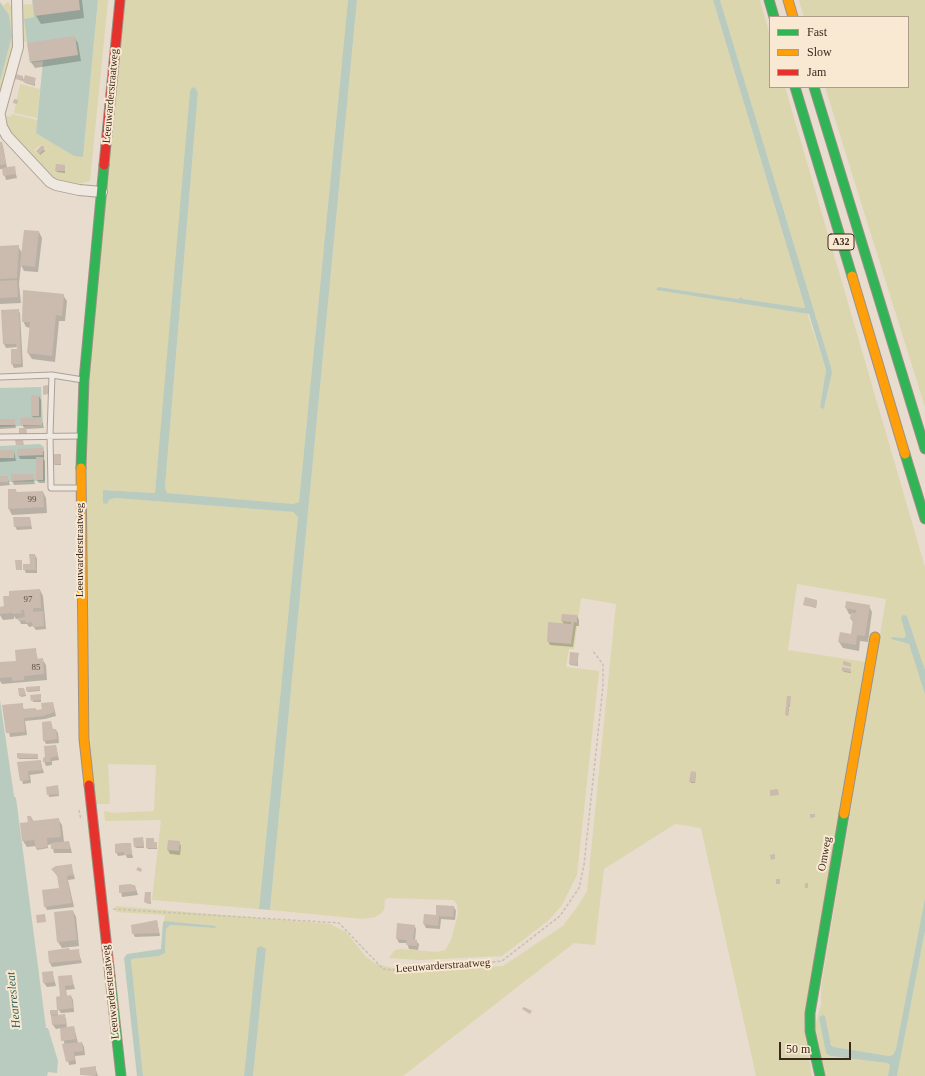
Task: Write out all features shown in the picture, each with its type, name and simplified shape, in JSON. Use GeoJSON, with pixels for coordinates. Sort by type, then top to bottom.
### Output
{"type":"FeatureCollection","features":[{"type":"Feature","properties":{"kind":"main road","name":"Leeuwarderstraatweg"},"geometry":{"type":"LineString","coordinates":[[120,0],[84,380],[80,436],[80,488],[84,739],[121,1076]]}},
{"type":"Feature","properties":{"kind":"main road"},"geometry":{"type":"LineString","coordinates":[[769,0],[774,16]]}},
{"type":"Feature","properties":{"kind":"main road"},"geometry":{"type":"LineString","coordinates":[[788,0],[793,16]]}},
{"type":"Feature","properties":{"kind":"main road","name":"A32"},"geometry":{"type":"LineString","coordinates":[[795,88],[925,519]]}},
{"type":"Feature","properties":{"kind":"main road","name":"A32"},"geometry":{"type":"LineString","coordinates":[[814,88],[925,449]]}},
{"type":"Feature","properties":{"kind":"main road","name":"Omweg"},"geometry":{"type":"LineString","coordinates":[[820,1076],[810,1031],[810,1013],[875,637]]}},
{"type":"Feature","properties":{"kind":"street"},"geometry":{"type":"LineString","coordinates":[[0,112],[18,47],[17,4],[10,0]]}},
{"type":"Feature","properties":{"kind":"street"},"geometry":{"type":"LineString","coordinates":[[0,116],[2,127],[7,136],[50,182],[56,185],[79,190],[102,192]]}},
{"type":"Feature","properties":{"kind":"lane"},"geometry":{"type":"LineString","coordinates":[[52,375],[50,435],[51,488],[80,488]]}},
{"type":"Feature","properties":{"kind":"lane"},"geometry":{"type":"LineString","coordinates":[[0,377],[52,375],[84,380]]}},
{"type":"Feature","properties":{"kind":"lane"},"geometry":{"type":"LineString","coordinates":[[0,437],[50,435],[80,436]]}},
{"type":"Feature","properties":{"kind":"path","name":"Leeuwarderstraatweg"},"geometry":{"type":"LineString","coordinates":[[102,908],[339,923],[383,969],[403,971],[502,961],[560,916],[579,888],[584,865],[603,686],[603,664],[592,650]]}},
{"type":"Feature","properties":{"kind":"shaded area"},"geometry":{"type":"Polygon","coordinates":[[[98,0],[108,0],[90,181],[78,184],[55,181],[7,131],[2,115],[11,117],[12,114],[37,120],[36,133],[83,157],[98,0]],[[42,144],[34,150],[39,155],[46,149],[42,144]]]}},
{"type":"Feature","properties":{"kind":"shaded area"},"geometry":{"type":"Polygon","coordinates":[[[124,0],[348,0],[299,502],[293,504],[167,493],[165,487],[198,93],[197,89],[155,493],[103,490],[107,504],[109,500],[115,498],[293,512],[298,517],[259,909],[152,900],[161,820],[105,821],[104,811],[114,813],[154,811],[156,765],[108,764],[110,801],[109,804],[95,804],[91,765],[86,546],[88,393],[124,0]]]}},
{"type":"Feature","properties":{"kind":"shaded area"},"geometry":{"type":"Polygon","coordinates":[[[357,0],[713,0],[805,307],[743,299],[741,297],[738,299],[656,288],[807,313],[826,370],[820,407],[825,407],[832,373],[831,367],[720,0],[760,0],[769,32],[769,88],[785,88],[925,567],[925,670],[907,616],[901,618],[906,636],[904,638],[892,637],[893,640],[909,644],[925,695],[925,898],[896,1050],[893,1055],[889,1056],[834,1047],[830,1042],[825,1016],[826,1053],[830,1056],[887,1063],[890,1065],[888,1076],[822,1076],[814,1031],[821,1004],[821,987],[886,599],[797,584],[788,650],[866,662],[804,1027],[812,1076],[756,1076],[701,828],[675,824],[604,869],[595,945],[574,943],[403,1076],[253,1076],[266,949],[258,947],[244,1076],[143,1076],[131,960],[159,956],[165,953],[166,929],[170,925],[215,928],[164,921],[165,915],[116,912],[115,906],[330,924],[346,932],[366,957],[376,964],[392,968],[441,969],[503,966],[563,926],[587,891],[616,604],[581,598],[574,649],[569,649],[566,667],[599,671],[577,875],[562,905],[549,920],[502,956],[419,960],[389,958],[395,950],[400,949],[437,952],[445,950],[451,940],[458,914],[457,904],[453,900],[388,898],[385,900],[384,910],[380,914],[375,917],[363,919],[270,910],[357,0]]]}},
{"type":"Feature","properties":{"kind":"shaded area"},"geometry":{"type":"Polygon","coordinates":[[[799,0],[925,0],[925,407],[825,88],[909,88],[909,16],[804,16],[799,0]]]}},
{"type":"Feature","properties":{"kind":"shaded area"},"geometry":{"type":"Polygon","coordinates":[[[8,2],[15,12],[14,46],[0,98],[0,81],[12,36],[9,15],[3,6],[8,2]]]}},
{"type":"Feature","properties":{"kind":"shaded area"},"geometry":{"type":"Polygon","coordinates":[[[33,4],[34,17],[24,19],[27,42],[19,42],[19,5],[33,4]]]}},
{"type":"Feature","properties":{"kind":"shaded area"},"geometry":{"type":"Polygon","coordinates":[[[20,84],[40,89],[37,118],[14,113],[20,84]]]}},
{"type":"Feature","properties":{"kind":"shaded area"},"geometry":{"type":"Polygon","coordinates":[[[925,931],[925,1076],[897,1076],[899,1065],[925,931]]]}},
{"type":"Feature","properties":{"kind":"water"},"geometry":{"type":"Polygon","coordinates":[[[32,0],[98,0],[83,157],[74,156],[36,133],[43,61],[30,63],[24,19],[34,17],[32,0]]]}},
{"type":"Feature","properties":{"kind":"water"},"geometry":{"type":"Polygon","coordinates":[[[348,0],[357,0],[270,910],[259,909],[298,517],[293,512],[115,498],[109,500],[107,504],[103,503],[103,490],[155,493],[190,92],[194,87],[198,92],[165,487],[167,493],[293,504],[299,502],[348,0]]]}},
{"type":"Feature","properties":{"kind":"water"},"geometry":{"type":"Polygon","coordinates":[[[713,0],[720,0],[831,367],[832,373],[824,409],[820,407],[826,370],[809,314],[656,290],[658,287],[738,299],[741,297],[743,299],[805,307],[713,0]]]}},
{"type":"Feature","properties":{"kind":"water"},"geometry":{"type":"Polygon","coordinates":[[[0,2],[9,15],[12,36],[0,81],[0,2]]]}},
{"type":"Feature","properties":{"kind":"water"},"geometry":{"type":"Polygon","coordinates":[[[41,387],[43,425],[0,427],[0,388],[41,387]]]}},
{"type":"Feature","properties":{"kind":"water"},"geometry":{"type":"Polygon","coordinates":[[[40,444],[44,447],[45,481],[0,482],[0,446],[40,444]]]}},
{"type":"Feature","properties":{"kind":"water"},"geometry":{"type":"Polygon","coordinates":[[[903,615],[907,616],[925,670],[925,695],[909,644],[891,639],[892,637],[904,638],[906,636],[901,618],[903,615]]]}},
{"type":"Feature","properties":{"kind":"water","name":"Hearresleat"},"geometry":{"type":"Polygon","coordinates":[[[0,700],[14,796],[16,798],[46,1028],[48,1028],[58,1061],[57,1073],[48,1072],[47,1076],[0,1076],[0,700]]]}},
{"type":"Feature","properties":{"kind":"water"},"geometry":{"type":"Polygon","coordinates":[[[925,898],[925,931],[897,1076],[888,1076],[890,1065],[887,1063],[830,1056],[826,1053],[819,1017],[823,1015],[825,1016],[831,1045],[834,1047],[889,1056],[893,1055],[896,1049],[925,898]]]}},
{"type":"Feature","properties":{"kind":"water"},"geometry":{"type":"Polygon","coordinates":[[[164,921],[216,926],[215,928],[170,925],[166,929],[165,953],[159,956],[131,960],[143,1076],[137,1076],[124,958],[127,954],[161,949],[164,921]]]}},
{"type":"Feature","properties":{"kind":"water"},"geometry":{"type":"Polygon","coordinates":[[[261,946],[266,949],[253,1076],[244,1076],[257,948],[261,946]]]}},
{"type":"Feature","properties":{"kind":"building"},"geometry":{"type":"Polygon","coordinates":[[[33,0],[79,0],[80,10],[35,16],[33,0]]]}},
{"type":"Feature","properties":{"kind":"building"},"geometry":{"type":"Polygon","coordinates":[[[75,36],[78,55],[30,62],[27,43],[75,36]]]}},
{"type":"Feature","properties":{"kind":"building"},"geometry":{"type":"Polygon","coordinates":[[[15,74],[23,76],[22,80],[14,79],[15,74]]]}},
{"type":"Feature","properties":{"kind":"building"},"geometry":{"type":"Polygon","coordinates":[[[25,75],[36,78],[34,85],[23,82],[25,75]]]}},
{"type":"Feature","properties":{"kind":"building"},"geometry":{"type":"Polygon","coordinates":[[[14,99],[18,100],[17,104],[13,103],[14,99]]]}},
{"type":"Feature","properties":{"kind":"building"},"geometry":{"type":"Polygon","coordinates":[[[0,142],[2,142],[6,164],[0,165],[0,142]]]}},
{"type":"Feature","properties":{"kind":"building"},"geometry":{"type":"Polygon","coordinates":[[[42,145],[45,148],[39,154],[36,151],[42,145]]]}},
{"type":"Feature","properties":{"kind":"building"},"geometry":{"type":"Polygon","coordinates":[[[56,164],[65,165],[65,171],[55,171],[56,164]]]}},
{"type":"Feature","properties":{"kind":"building"},"geometry":{"type":"Polygon","coordinates":[[[15,166],[16,174],[3,176],[2,168],[15,166]]]}},
{"type":"Feature","properties":{"kind":"building"},"geometry":{"type":"Polygon","coordinates":[[[24,230],[39,231],[35,267],[20,265],[24,230]]]}},
{"type":"Feature","properties":{"kind":"building"},"geometry":{"type":"Polygon","coordinates":[[[19,245],[17,278],[0,279],[0,246],[19,245]]]}},
{"type":"Feature","properties":{"kind":"building"},"geometry":{"type":"Polygon","coordinates":[[[17,280],[18,297],[0,298],[0,281],[17,280]]]}},
{"type":"Feature","properties":{"kind":"building"},"geometry":{"type":"Polygon","coordinates":[[[23,290],[64,294],[62,316],[56,315],[52,356],[27,353],[30,322],[22,322],[23,290]]]}},
{"type":"Feature","properties":{"kind":"building"},"geometry":{"type":"Polygon","coordinates":[[[19,309],[21,364],[11,364],[11,349],[17,349],[16,344],[3,344],[1,310],[19,309]]]}},
{"type":"Feature","properties":{"kind":"building"},"geometry":{"type":"Polygon","coordinates":[[[48,385],[48,394],[43,395],[43,386],[48,385]]]}},
{"type":"Feature","properties":{"kind":"building"},"geometry":{"type":"Polygon","coordinates":[[[31,395],[39,395],[39,416],[31,416],[31,395]]]}},
{"type":"Feature","properties":{"kind":"building"},"geometry":{"type":"Polygon","coordinates":[[[42,417],[42,425],[21,425],[20,418],[42,417]]]}},
{"type":"Feature","properties":{"kind":"building"},"geometry":{"type":"Polygon","coordinates":[[[0,419],[15,419],[15,425],[0,425],[0,419]]]}},
{"type":"Feature","properties":{"kind":"building"},"geometry":{"type":"Polygon","coordinates":[[[19,428],[26,428],[27,433],[19,434],[19,428]]]}},
{"type":"Feature","properties":{"kind":"building"},"geometry":{"type":"Polygon","coordinates":[[[15,440],[23,440],[24,445],[16,445],[15,440]]]}},
{"type":"Feature","properties":{"kind":"building"},"geometry":{"type":"Polygon","coordinates":[[[43,448],[43,455],[17,456],[17,449],[43,448]]]}},
{"type":"Feature","properties":{"kind":"building"},"geometry":{"type":"Polygon","coordinates":[[[0,450],[14,450],[14,458],[0,458],[0,450]]]}},
{"type":"Feature","properties":{"kind":"building"},"geometry":{"type":"Polygon","coordinates":[[[53,454],[61,454],[61,464],[53,464],[53,454]]]}},
{"type":"Feature","properties":{"kind":"building"},"geometry":{"type":"Polygon","coordinates":[[[36,457],[43,457],[43,480],[36,480],[36,457]]]}},
{"type":"Feature","properties":{"kind":"building"},"geometry":{"type":"Polygon","coordinates":[[[11,474],[33,474],[33,480],[11,481],[11,474]]]}},
{"type":"Feature","properties":{"kind":"building"},"geometry":{"type":"Polygon","coordinates":[[[0,476],[8,476],[8,482],[0,482],[0,476]]]}},
{"type":"Feature","properties":{"kind":"building"},"geometry":{"type":"Polygon","coordinates":[[[8,489],[16,489],[16,492],[43,491],[44,507],[8,509],[8,489]]]}},
{"type":"Feature","properties":{"kind":"building"},"geometry":{"type":"Polygon","coordinates":[[[13,517],[30,517],[31,526],[14,527],[13,517]]]}},
{"type":"Feature","properties":{"kind":"building"},"geometry":{"type":"Polygon","coordinates":[[[29,554],[35,554],[36,570],[23,570],[23,564],[30,564],[29,554]]]}},
{"type":"Feature","properties":{"kind":"building"},"geometry":{"type":"Polygon","coordinates":[[[15,560],[22,560],[22,570],[16,570],[15,560]]]}},
{"type":"Feature","properties":{"kind":"building"},"geometry":{"type":"Polygon","coordinates":[[[40,589],[41,608],[33,608],[33,612],[43,611],[44,626],[33,627],[32,622],[26,623],[25,620],[18,621],[18,618],[25,617],[24,610],[21,610],[22,613],[12,614],[11,610],[11,613],[0,614],[0,607],[4,606],[3,596],[9,596],[9,591],[40,589]]]}},
{"type":"Feature","properties":{"kind":"building"},"geometry":{"type":"Polygon","coordinates":[[[805,597],[817,600],[816,607],[803,605],[805,597]]]}},
{"type":"Feature","properties":{"kind":"building"},"geometry":{"type":"Polygon","coordinates":[[[846,601],[870,605],[865,636],[857,635],[856,645],[838,642],[840,632],[851,634],[853,619],[850,619],[851,613],[856,613],[856,610],[845,608],[846,601]]]}},
{"type":"Feature","properties":{"kind":"building"},"geometry":{"type":"Polygon","coordinates":[[[562,614],[577,615],[577,623],[574,622],[571,644],[547,642],[548,622],[571,624],[571,622],[561,621],[562,614]]]}},
{"type":"Feature","properties":{"kind":"building"},"geometry":{"type":"Polygon","coordinates":[[[36,648],[37,659],[43,658],[44,674],[24,676],[24,680],[12,681],[12,677],[0,678],[0,662],[16,661],[15,650],[36,648]]]}},
{"type":"Feature","properties":{"kind":"building"},"geometry":{"type":"Polygon","coordinates":[[[570,652],[579,653],[577,665],[569,664],[570,652]]]}},
{"type":"Feature","properties":{"kind":"building"},"geometry":{"type":"Polygon","coordinates":[[[843,661],[851,663],[851,667],[843,665],[843,661]]]}},
{"type":"Feature","properties":{"kind":"building"},"geometry":{"type":"Polygon","coordinates":[[[842,667],[851,669],[850,672],[842,671],[842,667]]]}},
{"type":"Feature","properties":{"kind":"building"},"geometry":{"type":"Polygon","coordinates":[[[40,686],[40,690],[26,691],[26,687],[40,686]]]}},
{"type":"Feature","properties":{"kind":"building"},"geometry":{"type":"Polygon","coordinates":[[[18,688],[24,688],[25,695],[19,696],[18,688]]]}},
{"type":"Feature","properties":{"kind":"building"},"geometry":{"type":"Polygon","coordinates":[[[41,694],[41,700],[31,701],[30,695],[41,694]]]}},
{"type":"Feature","properties":{"kind":"building"},"geometry":{"type":"Polygon","coordinates":[[[787,696],[791,696],[790,706],[786,705],[787,696]]]}},
{"type":"Feature","properties":{"kind":"building"},"geometry":{"type":"Polygon","coordinates":[[[53,702],[54,712],[43,716],[24,718],[25,732],[6,733],[2,705],[23,703],[23,709],[35,708],[37,710],[42,709],[41,703],[53,702]]]}},
{"type":"Feature","properties":{"kind":"building"},"geometry":{"type":"Polygon","coordinates":[[[786,706],[789,706],[788,715],[785,715],[786,706]]]}},
{"type":"Feature","properties":{"kind":"building"},"geometry":{"type":"Polygon","coordinates":[[[51,721],[52,729],[56,729],[57,739],[43,741],[42,722],[51,721]]]}},
{"type":"Feature","properties":{"kind":"building"},"geometry":{"type":"Polygon","coordinates":[[[56,745],[58,756],[50,758],[51,762],[43,762],[43,758],[45,757],[44,746],[56,745]]]}},
{"type":"Feature","properties":{"kind":"building"},"geometry":{"type":"Polygon","coordinates":[[[17,753],[38,754],[38,758],[17,758],[17,753]]]}},
{"type":"Feature","properties":{"kind":"building"},"geometry":{"type":"Polygon","coordinates":[[[41,760],[42,770],[28,771],[29,780],[20,781],[17,762],[41,760]]]}},
{"type":"Feature","properties":{"kind":"building"},"geometry":{"type":"Polygon","coordinates":[[[691,771],[696,772],[695,782],[689,782],[691,771]]]}},
{"type":"Feature","properties":{"kind":"building"},"geometry":{"type":"Polygon","coordinates":[[[58,785],[59,794],[47,795],[46,787],[58,785]]]}},
{"type":"Feature","properties":{"kind":"building"},"geometry":{"type":"Polygon","coordinates":[[[778,789],[779,795],[770,796],[770,790],[778,789]]]}},
{"type":"Feature","properties":{"kind":"building"},"geometry":{"type":"Polygon","coordinates":[[[810,814],[815,814],[815,817],[810,818],[810,814]]]}},
{"type":"Feature","properties":{"kind":"building"},"geometry":{"type":"Polygon","coordinates":[[[27,816],[31,816],[32,821],[59,818],[61,837],[47,838],[48,847],[36,849],[34,840],[22,841],[20,823],[28,822],[27,816]]]}},
{"type":"Feature","properties":{"kind":"building"},"geometry":{"type":"Polygon","coordinates":[[[143,837],[144,846],[134,847],[133,838],[143,837]]]}},
{"type":"Feature","properties":{"kind":"building"},"geometry":{"type":"Polygon","coordinates":[[[146,838],[154,838],[154,842],[157,842],[157,848],[146,848],[146,838]]]}},
{"type":"Feature","properties":{"kind":"building"},"geometry":{"type":"Polygon","coordinates":[[[168,840],[180,841],[179,851],[167,850],[168,840]]]}},
{"type":"Feature","properties":{"kind":"building"},"geometry":{"type":"Polygon","coordinates":[[[69,841],[70,849],[51,849],[51,843],[69,841]]]}},
{"type":"Feature","properties":{"kind":"building"},"geometry":{"type":"Polygon","coordinates":[[[131,843],[132,854],[124,855],[124,852],[115,853],[115,844],[131,843]]]}},
{"type":"Feature","properties":{"kind":"building"},"geometry":{"type":"Polygon","coordinates":[[[775,854],[775,859],[771,860],[770,855],[775,854]]]}},
{"type":"Feature","properties":{"kind":"building"},"geometry":{"type":"Polygon","coordinates":[[[72,864],[73,875],[67,876],[72,903],[44,907],[42,890],[59,888],[57,875],[51,869],[56,866],[72,864]]]}},
{"type":"Feature","properties":{"kind":"building"},"geometry":{"type":"Polygon","coordinates":[[[138,867],[142,869],[141,872],[136,870],[138,867]]]}},
{"type":"Feature","properties":{"kind":"building"},"geometry":{"type":"Polygon","coordinates":[[[776,879],[780,879],[780,884],[776,884],[776,879]]]}},
{"type":"Feature","properties":{"kind":"building"},"geometry":{"type":"Polygon","coordinates":[[[805,883],[808,883],[808,888],[805,888],[805,883]]]}},
{"type":"Feature","properties":{"kind":"building"},"geometry":{"type":"Polygon","coordinates":[[[119,885],[135,885],[136,891],[119,893],[119,885]]]}},
{"type":"Feature","properties":{"kind":"building"},"geometry":{"type":"Polygon","coordinates":[[[145,892],[151,892],[150,903],[144,902],[145,892]]]}},
{"type":"Feature","properties":{"kind":"building"},"geometry":{"type":"Polygon","coordinates":[[[436,905],[454,906],[453,917],[439,916],[438,926],[423,924],[424,914],[436,915],[436,905]]]}},
{"type":"Feature","properties":{"kind":"building"},"geometry":{"type":"Polygon","coordinates":[[[73,910],[77,940],[57,942],[54,912],[73,910]]]}},
{"type":"Feature","properties":{"kind":"building"},"geometry":{"type":"Polygon","coordinates":[[[45,914],[46,922],[37,923],[36,915],[45,914]]]}},
{"type":"Feature","properties":{"kind":"building"},"geometry":{"type":"Polygon","coordinates":[[[157,920],[159,933],[132,934],[131,925],[157,920]]]}},
{"type":"Feature","properties":{"kind":"building"},"geometry":{"type":"Polygon","coordinates":[[[397,923],[415,925],[413,939],[417,940],[417,946],[406,945],[407,940],[396,939],[397,923]]]}},
{"type":"Feature","properties":{"kind":"building"},"geometry":{"type":"Polygon","coordinates":[[[69,948],[70,950],[79,949],[80,960],[49,963],[48,951],[69,948]]]}},
{"type":"Feature","properties":{"kind":"building"},"geometry":{"type":"Polygon","coordinates":[[[53,971],[54,982],[43,983],[42,972],[53,971]]]}},
{"type":"Feature","properties":{"kind":"building"},"geometry":{"type":"Polygon","coordinates":[[[72,975],[73,985],[65,986],[66,996],[71,995],[73,1008],[57,1010],[56,997],[60,996],[58,976],[72,975]]]}},
{"type":"Feature","properties":{"kind":"building"},"geometry":{"type":"Polygon","coordinates":[[[524,1007],[532,1011],[530,1014],[522,1009],[524,1007]]]}},
{"type":"Feature","properties":{"kind":"building"},"geometry":{"type":"Polygon","coordinates":[[[50,1010],[58,1010],[58,1014],[50,1015],[50,1010]]]}},
{"type":"Feature","properties":{"kind":"building"},"geometry":{"type":"Polygon","coordinates":[[[65,1014],[66,1024],[52,1025],[51,1016],[65,1014]]]}},
{"type":"Feature","properties":{"kind":"building"},"geometry":{"type":"Polygon","coordinates":[[[74,1026],[76,1039],[61,1041],[60,1028],[74,1026]]]}},
{"type":"Feature","properties":{"kind":"building"},"geometry":{"type":"Polygon","coordinates":[[[82,1042],[83,1051],[74,1052],[75,1060],[66,1062],[62,1044],[82,1042]]]}},
{"type":"Feature","properties":{"kind":"building"},"geometry":{"type":"Polygon","coordinates":[[[96,1066],[96,1075],[80,1075],[80,1068],[96,1066]]]}},
{"type":"Feature","properties":{"kind":"traffic: fast"},"geometry":{"type":"LineString","coordinates":[[769,0],[774,16]]}},
{"type":"Feature","properties":{"kind":"traffic: fast"},"geometry":{"type":"LineString","coordinates":[[795,88],[852,276]]}},
{"type":"Feature","properties":{"kind":"traffic: fast"},"geometry":{"type":"LineString","coordinates":[[814,88],[925,449]]}},
{"type":"Feature","properties":{"kind":"traffic: fast"},"geometry":{"type":"LineString","coordinates":[[81,468],[84,380],[104,165]]}},
{"type":"Feature","properties":{"kind":"traffic: fast"},"geometry":{"type":"LineString","coordinates":[[905,454],[925,519]]}},
{"type":"Feature","properties":{"kind":"traffic: fast"},"geometry":{"type":"LineString","coordinates":[[820,1076],[810,1031],[810,1013],[844,814]]}},
{"type":"Feature","properties":{"kind":"traffic: fast"},"geometry":{"type":"LineString","coordinates":[[110,976],[121,1076]]}},
{"type":"Feature","properties":{"kind":"traffic: slow"},"geometry":{"type":"LineString","coordinates":[[788,0],[793,16]]}},
{"type":"Feature","properties":{"kind":"traffic: slow"},"geometry":{"type":"LineString","coordinates":[[852,276],[905,454]]}},
{"type":"Feature","properties":{"kind":"traffic: slow"},"geometry":{"type":"LineString","coordinates":[[81,468],[84,739],[89,785]]}},
{"type":"Feature","properties":{"kind":"traffic: slow"},"geometry":{"type":"LineString","coordinates":[[844,814],[875,637]]}},
{"type":"Feature","properties":{"kind":"traffic: jam"},"geometry":{"type":"LineString","coordinates":[[104,165],[120,0]]}},
{"type":"Feature","properties":{"kind":"traffic: jam"},"geometry":{"type":"LineString","coordinates":[[89,785],[110,976]]}}]}
